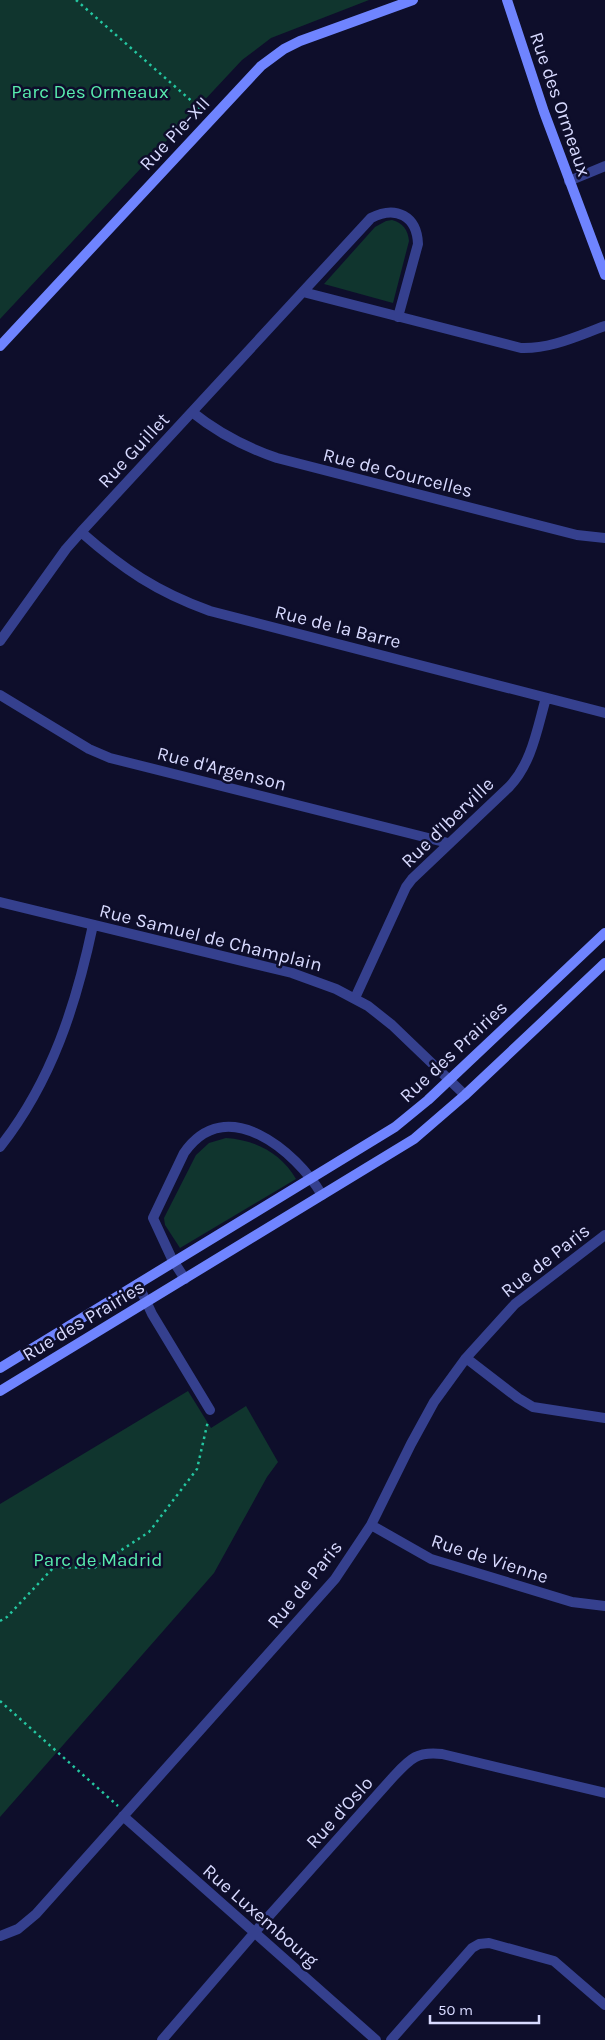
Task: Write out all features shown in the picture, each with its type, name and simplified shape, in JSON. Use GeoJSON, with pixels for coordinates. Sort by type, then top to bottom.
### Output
{"type":"FeatureCollection","features":[{"type":"Feature","properties":{"kind":"street","name":"Rue Pie-XII"},"geometry":{"type":"LineString","coordinates":[[0,346],[261,66],[284,49],[316,35],[413,0]]}},
{"type":"Feature","properties":{"kind":"street","name":"Rue des Ormeaux"},"geometry":{"type":"LineString","coordinates":[[507,0],[569,180],[605,275]]}},
{"type":"Feature","properties":{"kind":"street"},"geometry":{"type":"LineString","coordinates":[[569,180],[605,166]]}},
{"type":"Feature","properties":{"kind":"street","name":"Rue Guillet"},"geometry":{"type":"LineString","coordinates":[[0,641],[66,549],[81,532],[371,218],[385,212],[400,214],[408,219],[418,235],[418,244],[398,317]]}},
{"type":"Feature","properties":{"kind":"street"},"geometry":{"type":"LineString","coordinates":[[303,292],[511,346],[532,348],[551,345],[605,326]]}},
{"type":"Feature","properties":{"kind":"street","name":"Rue de Courcelles"},"geometry":{"type":"LineString","coordinates":[[192,412],[222,434],[257,451],[277,458],[578,535],[605,538]]}},
{"type":"Feature","properties":{"kind":"street","name":"Rue de la Barre"},"geometry":{"type":"LineString","coordinates":[[81,532],[121,566],[147,583],[178,599],[202,608],[605,713]]}},
{"type":"Feature","properties":{"kind":"street","name":"Rue d'Argenson"},"geometry":{"type":"LineString","coordinates":[[0,695],[89,749],[104,756],[448,843]]}},
{"type":"Feature","properties":{"kind":"street","name":"Rue d'Iberville"},"geometry":{"type":"LineString","coordinates":[[355,998],[406,887],[420,870],[509,787],[522,771],[531,752],[546,698]]}},
{"type":"Feature","properties":{"kind":"street","name":"Rue Samuel de Champlain"},"geometry":{"type":"LineString","coordinates":[[0,902],[292,973],[322,983],[355,998],[384,1018],[465,1096]]}},
{"type":"Feature","properties":{"kind":"street"},"geometry":{"type":"LineString","coordinates":[[0,1146],[27,1109],[59,1045],[74,1005],[93,924]]}},
{"type":"Feature","properties":{"kind":"street","name":"Rue des Prairies"},"geometry":{"type":"LineString","coordinates":[[0,1368],[395,1127],[605,933]]}},
{"type":"Feature","properties":{"kind":"street","name":"Rue des Prairies"},"geometry":{"type":"LineString","coordinates":[[0,1392],[414,1139],[465,1096],[605,963]]}},
{"type":"Feature","properties":{"kind":"street"},"geometry":{"type":"LineString","coordinates":[[185,1279],[172,1260],[152,1218],[184,1153],[190,1144],[204,1134],[228,1127],[254,1132],[279,1146],[312,1178],[322,1195]]}},
{"type":"Feature","properties":{"kind":"street","name":"Rue de Paris"},"geometry":{"type":"LineString","coordinates":[[0,1936],[18,1929],[36,1914],[318,1599],[347,1563],[371,1525],[410,1444],[434,1402],[466,1358],[515,1304],[605,1234]]}},
{"type":"Feature","properties":{"kind":"street"},"geometry":{"type":"LineString","coordinates":[[138,1284],[152,1314],[210,1410]]}},
{"type":"Feature","properties":{"kind":"street"},"geometry":{"type":"LineString","coordinates":[[466,1358],[518,1398],[533,1407],[605,1418]]}},
{"type":"Feature","properties":{"kind":"street","name":"Rue de Vienne"},"geometry":{"type":"LineString","coordinates":[[371,1525],[431,1559],[572,1602],[605,1606]]}},
{"type":"Feature","properties":{"kind":"street","name":"Rue d'Oslo"},"geometry":{"type":"LineString","coordinates":[[162,2040],[394,1776],[416,1756],[442,1754],[605,1793]]}},
{"type":"Feature","properties":{"kind":"street","name":"Rue Luxembourg"},"geometry":{"type":"LineString","coordinates":[[123,1816],[254,1934],[376,2040]]}},
{"type":"Feature","properties":{"kind":"street"},"geometry":{"type":"LineString","coordinates":[[391,2040],[472,1948],[484,1942],[554,1961],[605,2005]]}},
{"type":"Feature","properties":{"kind":"path"},"geometry":{"type":"LineString","coordinates":[[76,0],[211,118]]}},
{"type":"Feature","properties":{"kind":"path"},"geometry":{"type":"LineString","coordinates":[[0,1621],[7,1617],[54,1567],[94,1568],[149,1532],[197,1469],[210,1410]]}},
{"type":"Feature","properties":{"kind":"path"},"geometry":{"type":"LineString","coordinates":[[0,1701],[118,1806],[123,1816]]}},
{"type":"Feature","properties":{"kind":"green space","name":"Parc Des Ormeaux"},"geometry":{"type":"Polygon","coordinates":[[[0,0],[369,0],[271,38],[242,60],[0,319],[0,0]]]}},
{"type":"Feature","properties":{"kind":"green space"},"geometry":{"type":"Polygon","coordinates":[[[392,220],[404,228],[409,241],[393,303],[324,284],[375,227],[392,220]]]}},
{"type":"Feature","properties":{"kind":"green space"},"geometry":{"type":"Polygon","coordinates":[[[226,1138],[257,1145],[275,1155],[296,1179],[180,1248],[165,1225],[164,1218],[196,1155],[209,1143],[226,1138]]]}},
{"type":"Feature","properties":{"kind":"green space","name":"Parc de Madrid"},"geometry":{"type":"Polygon","coordinates":[[[188,1391],[211,1428],[246,1406],[278,1462],[267,1477],[214,1573],[0,1817],[0,1504],[188,1391]]]}}]}
